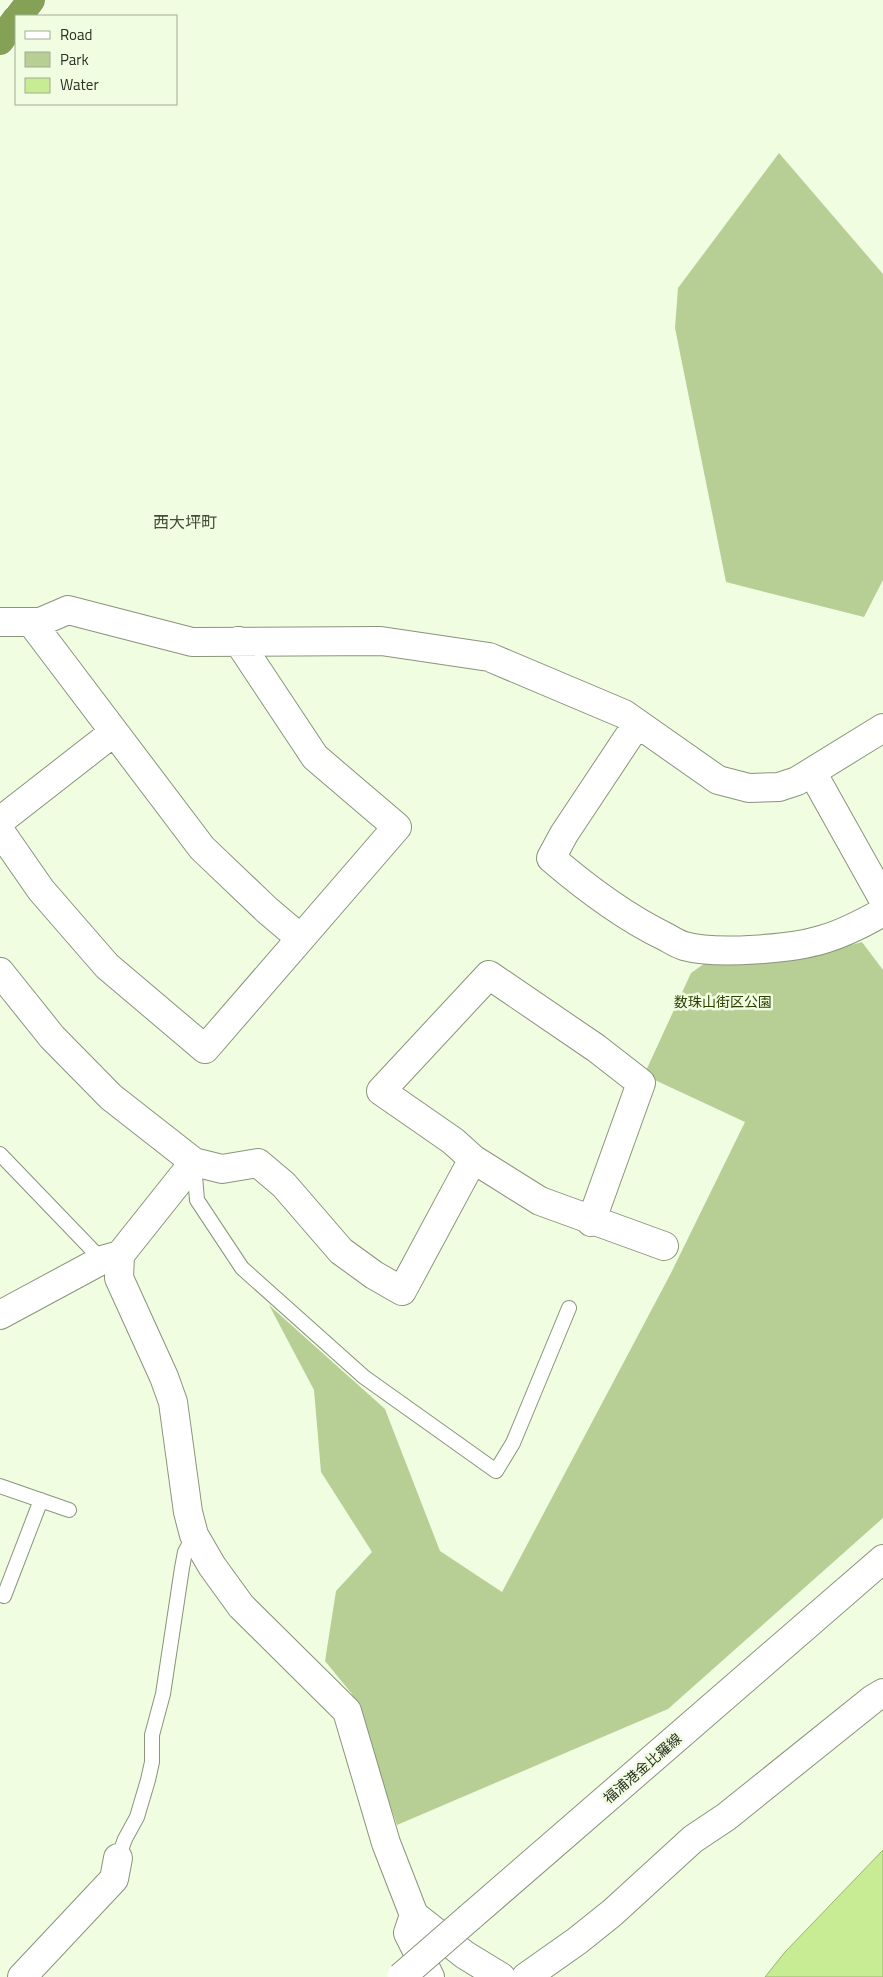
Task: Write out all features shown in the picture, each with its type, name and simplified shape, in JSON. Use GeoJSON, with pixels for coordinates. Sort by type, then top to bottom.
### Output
{"type":"FeatureCollection","features":[{"type":"Feature","properties":{"kind":"highway"},"geometry":{"type":"LineString","coordinates":[[19,15],[31,0]]}},
{"type":"Feature","properties":{"kind":"highway"},"geometry":{"type":"LineString","coordinates":[[0,41],[15,20]]}},
{"type":"Feature","properties":{"kind":"street"},"geometry":{"type":"LineString","coordinates":[[0,622],[40,622],[68,610],[192,642],[381,641],[489,657],[624,714],[718,780],[735,786],[749,788],[779,787],[797,781],[883,728]]}},
{"type":"Feature","properties":{"kind":"street"},"geometry":{"type":"LineString","coordinates":[[31,622],[202,848],[267,910],[300,938]]}},
{"type":"Feature","properties":{"kind":"street"},"geometry":{"type":"LineString","coordinates":[[0,831],[41,890],[107,966],[204,1049],[397,827],[315,757],[238,642]]}},
{"type":"Feature","properties":{"kind":"street"},"geometry":{"type":"LineString","coordinates":[[637,724],[564,834],[551,858],[569,874],[639,924],[684,946],[719,950],[747,949],[824,940],[883,912]]}},
{"type":"Feature","properties":{"kind":"street"},"geometry":{"type":"LineString","coordinates":[[0,821],[114,732]]}},
{"type":"Feature","properties":{"kind":"street"},"geometry":{"type":"LineString","coordinates":[[812,772],[883,899]]}},
{"type":"Feature","properties":{"kind":"street"},"geometry":{"type":"LineString","coordinates":[[0,972],[52,1037],[111,1097],[194,1162],[222,1169],[258,1163],[284,1185],[341,1251],[374,1275],[402,1291],[473,1158]]}},
{"type":"Feature","properties":{"kind":"street"},"geometry":{"type":"LineString","coordinates":[[591,1222],[641,1083],[596,1048],[490,975],[381,1091],[453,1141],[473,1158],[540,1201],[591,1222],[664,1246]]}},
{"type":"Feature","properties":{"kind":"street"},"geometry":{"type":"LineString","coordinates":[[0,1315],[111,1258],[194,1162]]}},
{"type":"Feature","properties":{"kind":"street"},"geometry":{"type":"LineString","coordinates":[[111,1258],[164,1377],[173,1402],[188,1512],[194,1534],[212,1566],[242,1606],[347,1711],[386,1843],[414,1915],[465,1954],[501,1977]]}},
{"type":"Feature","properties":{"kind":"street","name":"福浦港金比羅線"},"geometry":{"type":"LineString","coordinates":[[401,1977],[883,1559]]}},
{"type":"Feature","properties":{"kind":"street"},"geometry":{"type":"LineString","coordinates":[[526,1977],[577,1941],[612,1913],[692,1839],[726,1817],[883,1693]]}},
{"type":"Feature","properties":{"kind":"street"},"geometry":{"type":"LineString","coordinates":[[22,1977],[114,1879],[118,1858]]}},
{"type":"Feature","properties":{"kind":"street"},"geometry":{"type":"LineString","coordinates":[[414,1915],[408,1934],[430,1977]]}},
{"type":"Feature","properties":{"kind":"lane"},"geometry":{"type":"LineString","coordinates":[[0,1154],[111,1258]]}},
{"type":"Feature","properties":{"kind":"lane"},"geometry":{"type":"LineString","coordinates":[[194,1162],[197,1200],[246,1273],[364,1377],[496,1471],[513,1443],[569,1308]]}},
{"type":"Feature","properties":{"kind":"lane"},"geometry":{"type":"LineString","coordinates":[[0,1486],[69,1510]]}},
{"type":"Feature","properties":{"kind":"lane"},"geometry":{"type":"LineString","coordinates":[[4,1596],[41,1500]]}},
{"type":"Feature","properties":{"kind":"lane"},"geometry":{"type":"LineString","coordinates":[[118,1858],[125,1839],[138,1817],[147,1787],[152,1762],[152,1735],[162,1694],[182,1568],[185,1552],[194,1534]]}},
{"type":"Feature","properties":{"kind":"green space"},"geometry":{"type":"Polygon","coordinates":[[[779,153],[883,274],[883,580],[864,617],[726,582],[675,328],[678,288],[779,153]]]}},
{"type":"Feature","properties":{"kind":"green space","name":"数珠山街区公園"},"geometry":{"type":"Polygon","coordinates":[[[862,942],[883,970],[883,1518],[668,1709],[397,1825],[352,1694],[325,1661],[336,1591],[372,1552],[321,1472],[314,1390],[269,1305],[385,1409],[440,1551],[502,1592],[671,1273],[745,1122],[644,1075],[691,973],[711,959],[767,961],[802,958],[862,942]]]}},
{"type":"Feature","properties":{"kind":"water"},"geometry":{"type":"Polygon","coordinates":[[[883,1850],[883,1977],[765,1977],[785,1952],[883,1850]]]}},
{"type":"Feature","properties":{"kind":"district","name":"西大坪町"},"geometry":{"type":"Point","coordinates":[185,522]}}]}
